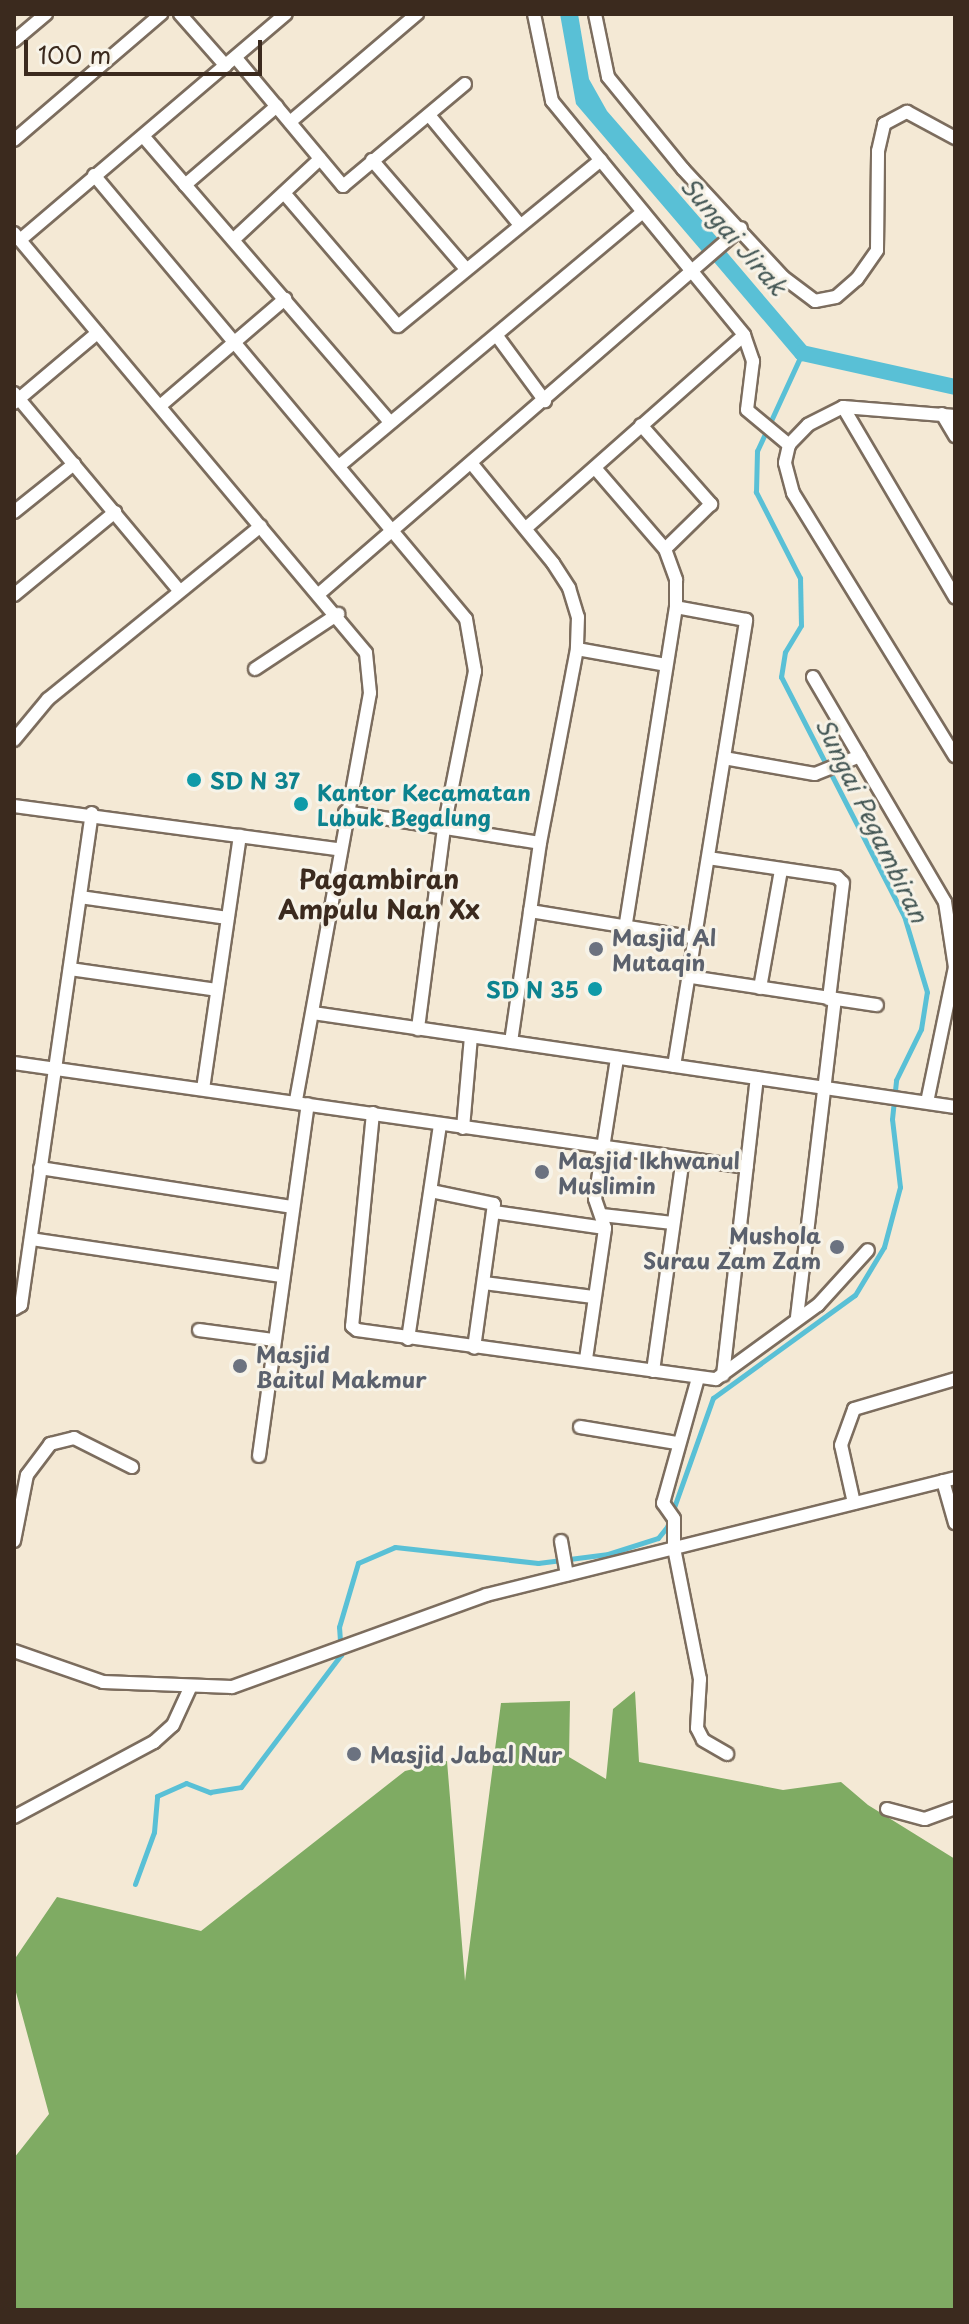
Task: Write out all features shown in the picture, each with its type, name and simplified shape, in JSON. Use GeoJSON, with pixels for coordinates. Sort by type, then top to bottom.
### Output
{"type":"FeatureCollection","features":[{"type":"Feature","properties":{"kind":"street"},"geometry":{"type":"LineString","coordinates":[[14,41],[46,14]]}},
{"type":"Feature","properties":{"kind":"street"},"geometry":{"type":"LineString","coordinates":[[180,14],[277,106],[343,186],[465,84]]}},
{"type":"Feature","properties":{"kind":"street"},"geometry":{"type":"LineString","coordinates":[[259,1456],[293,1207],[313,1013],[370,671],[366,653],[338,614],[17,236],[143,136],[286,14]]}},
{"type":"Feature","properties":{"kind":"street"},"geometry":{"type":"LineString","coordinates":[[290,122],[417,14]]}},
{"type":"Feature","properties":{"kind":"street"},"geometry":{"type":"LineString","coordinates":[[534,14],[552,101],[643,212],[696,270],[744,335],[753,361],[747,410],[756,421],[785,442]]}},
{"type":"Feature","properties":{"kind":"street"},"geometry":{"type":"LineString","coordinates":[[595,14],[608,77],[683,169],[801,292],[815,301],[836,297],[857,279],[877,250],[878,151],[884,124],[907,112],[955,138]]}},
{"type":"Feature","properties":{"kind":"street"},"geometry":{"type":"LineString","coordinates":[[14,140],[152,17]]}},
{"type":"Feature","properties":{"kind":"street"},"geometry":{"type":"LineString","coordinates":[[185,185],[277,106]]}},
{"type":"Feature","properties":{"kind":"street"},"geometry":{"type":"LineString","coordinates":[[429,115],[520,225]]}},
{"type":"Feature","properties":{"kind":"street"},"geometry":{"type":"LineString","coordinates":[[143,136],[390,422]]}},
{"type":"Feature","properties":{"kind":"street"},"geometry":{"type":"LineString","coordinates":[[233,240],[320,159]]}},
{"type":"Feature","properties":{"kind":"street"},"geometry":{"type":"LineString","coordinates":[[372,160],[466,269]]}},
{"type":"Feature","properties":{"kind":"street"},"geometry":{"type":"LineString","coordinates":[[284,193],[398,326],[601,160]]}},
{"type":"Feature","properties":{"kind":"street"},"geometry":{"type":"LineString","coordinates":[[94,175],[458,604],[472,641],[471,701],[444,828],[418,1029]]}},
{"type":"Feature","properties":{"kind":"street"},"geometry":{"type":"LineString","coordinates":[[339,466],[643,212]]}},
{"type":"Feature","properties":{"kind":"street"},"geometry":{"type":"LineString","coordinates":[[320,593],[741,228]]}},
{"type":"Feature","properties":{"kind":"street"},"geometry":{"type":"LineString","coordinates":[[160,406],[234,339],[285,299]]}},
{"type":"Feature","properties":{"kind":"street"},"geometry":{"type":"LineString","coordinates":[[97,333],[16,399],[179,590]]}},
{"type":"Feature","properties":{"kind":"street"},"geometry":{"type":"LineString","coordinates":[[526,528],[744,335]]}},
{"type":"Feature","properties":{"kind":"street"},"geometry":{"type":"LineString","coordinates":[[497,336],[545,401]]}},
{"type":"Feature","properties":{"kind":"street"},"geometry":{"type":"LineString","coordinates":[[785,442],[816,418],[843,407],[949,415],[955,436]]}},
{"type":"Feature","properties":{"kind":"street"},"geometry":{"type":"LineString","coordinates":[[843,407],[955,597]]}},
{"type":"Feature","properties":{"kind":"street"},"geometry":{"type":"LineString","coordinates":[[641,425],[711,504],[665,549]]}},
{"type":"Feature","properties":{"kind":"street"},"geometry":{"type":"LineString","coordinates":[[785,442],[785,463],[793,493],[955,756]]}},
{"type":"Feature","properties":{"kind":"street"},"geometry":{"type":"LineString","coordinates":[[14,512],[74,464]]}},
{"type":"Feature","properties":{"kind":"street"},"geometry":{"type":"LineString","coordinates":[[472,464],[526,528],[569,588],[578,617],[577,649],[540,843],[511,1042]]}},
{"type":"Feature","properties":{"kind":"street"},"geometry":{"type":"LineString","coordinates":[[595,468],[665,549],[676,580],[676,607],[625,928]]}},
{"type":"Feature","properties":{"kind":"street"},"geometry":{"type":"LineString","coordinates":[[14,595],[115,512]]}},
{"type":"Feature","properties":{"kind":"street"},"geometry":{"type":"LineString","coordinates":[[14,740],[48,699],[261,526]]}},
{"type":"Feature","properties":{"kind":"street"},"geometry":{"type":"LineString","coordinates":[[674,1066],[691,977],[746,620],[676,607]]}},
{"type":"Feature","properties":{"kind":"street"},"geometry":{"type":"LineString","coordinates":[[255,669],[338,614]]}},
{"type":"Feature","properties":{"kind":"street"},"geometry":{"type":"LineString","coordinates":[[577,649],[666,665]]}},
{"type":"Feature","properties":{"kind":"street"},"geometry":{"type":"LineString","coordinates":[[813,677],[950,899],[955,967],[952,1011],[924,1102]]}},
{"type":"Feature","properties":{"kind":"street"},"geometry":{"type":"LineString","coordinates":[[724,758],[824,774],[860,756]]}},
{"type":"Feature","properties":{"kind":"street"},"geometry":{"type":"LineString","coordinates":[[14,806],[92,813],[338,849]]}},
{"type":"Feature","properties":{"kind":"street"},"geometry":{"type":"LineString","coordinates":[[345,812],[540,843]]}},
{"type":"Feature","properties":{"kind":"street"},"geometry":{"type":"LineString","coordinates":[[14,1309],[21,1305],[92,813]]}},
{"type":"Feature","properties":{"kind":"street"},"geometry":{"type":"LineString","coordinates":[[203,1089],[240,836]]}},
{"type":"Feature","properties":{"kind":"street"},"geometry":{"type":"LineString","coordinates":[[708,858],[837,877],[843,883],[824,1089],[797,1317]]}},
{"type":"Feature","properties":{"kind":"street"},"geometry":{"type":"LineString","coordinates":[[760,988],[781,870]]}},
{"type":"Feature","properties":{"kind":"street"},"geometry":{"type":"LineString","coordinates":[[80,897],[228,918]]}},
{"type":"Feature","properties":{"kind":"street"},"geometry":{"type":"LineString","coordinates":[[530,911],[696,938]]}},
{"type":"Feature","properties":{"kind":"street"},"geometry":{"type":"LineString","coordinates":[[70,969],[217,990]]}},
{"type":"Feature","properties":{"kind":"street"},"geometry":{"type":"LineString","coordinates":[[691,977],[877,1005]]}},
{"type":"Feature","properties":{"kind":"street"},"geometry":{"type":"LineString","coordinates":[[313,1013],[955,1107]]}},
{"type":"Feature","properties":{"kind":"street"},"geometry":{"type":"LineString","coordinates":[[463,1128],[471,1037]]}},
{"type":"Feature","properties":{"kind":"street"},"geometry":{"type":"LineString","coordinates":[[586,1359],[604,1221],[595,1199],[617,1058]]}},
{"type":"Feature","properties":{"kind":"street"},"geometry":{"type":"LineString","coordinates":[[14,1063],[747,1167]]}},
{"type":"Feature","properties":{"kind":"street"},"geometry":{"type":"LineString","coordinates":[[723,1375],[757,1078]]}},
{"type":"Feature","properties":{"kind":"street"},"geometry":{"type":"LineString","coordinates":[[373,1113],[352,1326],[408,1339],[586,1359],[698,1378],[723,1375],[797,1317],[818,1305],[868,1250]]}},
{"type":"Feature","properties":{"kind":"street"},"geometry":{"type":"LineString","coordinates":[[408,1339],[440,1125]]}},
{"type":"Feature","properties":{"kind":"street"},"geometry":{"type":"LineString","coordinates":[[653,1371],[683,1158]]}},
{"type":"Feature","properties":{"kind":"street"},"geometry":{"type":"LineString","coordinates":[[40,1168],[293,1207]]}},
{"type":"Feature","properties":{"kind":"street"},"geometry":{"type":"LineString","coordinates":[[431,1191],[489,1200],[494,1212],[474,1348]]}},
{"type":"Feature","properties":{"kind":"street"},"geometry":{"type":"LineString","coordinates":[[494,1212],[673,1223]]}},
{"type":"Feature","properties":{"kind":"street"},"geometry":{"type":"LineString","coordinates":[[31,1239],[282,1276]]}},
{"type":"Feature","properties":{"kind":"street"},"geometry":{"type":"LineString","coordinates":[[484,1283],[593,1297]]}},
{"type":"Feature","properties":{"kind":"street"},"geometry":{"type":"LineString","coordinates":[[199,1330],[274,1340]]}},
{"type":"Feature","properties":{"kind":"street"},"geometry":{"type":"LineString","coordinates":[[698,1378],[677,1443],[663,1503],[674,1519],[674,1548],[700,1679],[697,1728],[703,1740],[727,1754]]}},
{"type":"Feature","properties":{"kind":"street"},"geometry":{"type":"LineString","coordinates":[[854,1503],[841,1445],[854,1409],[955,1379]]}},
{"type":"Feature","properties":{"kind":"street"},"geometry":{"type":"LineString","coordinates":[[580,1427],[677,1443]]}},
{"type":"Feature","properties":{"kind":"street"},"geometry":{"type":"LineString","coordinates":[[14,1541],[27,1475],[50,1444],[74,1438],[132,1467]]}},
{"type":"Feature","properties":{"kind":"street"},"geometry":{"type":"LineString","coordinates":[[14,1651],[84,1678],[190,1688],[232,1687],[566,1564],[674,1548],[949,1480],[955,1523]]}},
{"type":"Feature","properties":{"kind":"street"},"geometry":{"type":"LineString","coordinates":[[561,1541],[566,1564]]}},
{"type":"Feature","properties":{"kind":"street"},"geometry":{"type":"LineString","coordinates":[[14,1817],[154,1742],[173,1725],[190,1688]]}},
{"type":"Feature","properties":{"kind":"street"},"geometry":{"type":"LineString","coordinates":[[887,1809],[925,1819],[955,1808]]}},
{"type":"Feature","properties":{"kind":"green space"},"geometry":{"type":"Polygon","coordinates":[[[635,1691],[639,1762],[783,1790],[841,1782],[868,1805],[955,1859],[955,2310],[14,2310],[14,2158],[49,2114],[14,1985],[14,1960],[57,1897],[201,1931],[405,1771],[447,1761],[465,1981],[501,1703],[570,1701],[569,1757],[606,1779],[613,1709],[635,1691]]]}},
{"type":"Feature","properties":{"kind":"water"},"geometry":{"type":"Polygon","coordinates":[[[560,14],[578,14],[589,79],[607,111],[727,249],[712,263],[576,104],[560,14]]]}},
{"type":"Feature","properties":{"kind":"waterway","name":"Sungai Pegambiran"},"geometry":{"type":"LineString","coordinates":[[705,239],[802,353],[955,387]]}},
{"type":"Feature","properties":{"kind":"waterway","name":"Sungai Pegambiran"},"geometry":{"type":"LineString","coordinates":[[135,1884],[154,1832],[157,1796],[186,1783],[210,1792],[241,1787],[341,1655],[339,1627],[358,1563],[395,1547],[538,1563],[608,1554],[658,1538],[667,1527],[713,1398],[855,1295],[884,1247],[900,1187],[892,1119],[896,1080],[921,1029],[927,992],[904,916],[781,677],[785,652],[801,625],[800,578],[756,492],[757,451],[802,353]]}},
{"type":"Feature","properties":{"kind":"place","name":"SD N 37"},"geometry":{"type":"Point","coordinates":[194,780]}},
{"type":"Feature","properties":{"kind":"place","name":"Kantor Kecamatan Lubuk Begalung"},"geometry":{"type":"Point","coordinates":[301,804]}},
{"type":"Feature","properties":{"kind":"place","name":"Masjid Al Mutaqin"},"geometry":{"type":"Point","coordinates":[596,949]}},
{"type":"Feature","properties":{"kind":"place","name":"SD N 35"},"geometry":{"type":"Point","coordinates":[595,989]}},
{"type":"Feature","properties":{"kind":"place","name":"Masjid Ikhwanul Muslimin"},"geometry":{"type":"Point","coordinates":[542,1172]}},
{"type":"Feature","properties":{"kind":"place","name":"Mushola Surau Zam Zam"},"geometry":{"type":"Point","coordinates":[837,1247]}},
{"type":"Feature","properties":{"kind":"place","name":"Masjid Baitul Makmur"},"geometry":{"type":"Point","coordinates":[240,1366]}},
{"type":"Feature","properties":{"kind":"place","name":"Masjid Jabal Nur"},"geometry":{"type":"Point","coordinates":[354,1754]}},
{"type":"Feature","properties":{"kind":"district","name":"Pagambiran Ampulu Nan Xx"},"geometry":{"type":"Point","coordinates":[379,894]}},
{"type":"Feature","properties":{"kind":"water label","name":"Sungai Jirak"},"geometry":{"type":"Point","coordinates":[734,236]}}]}
